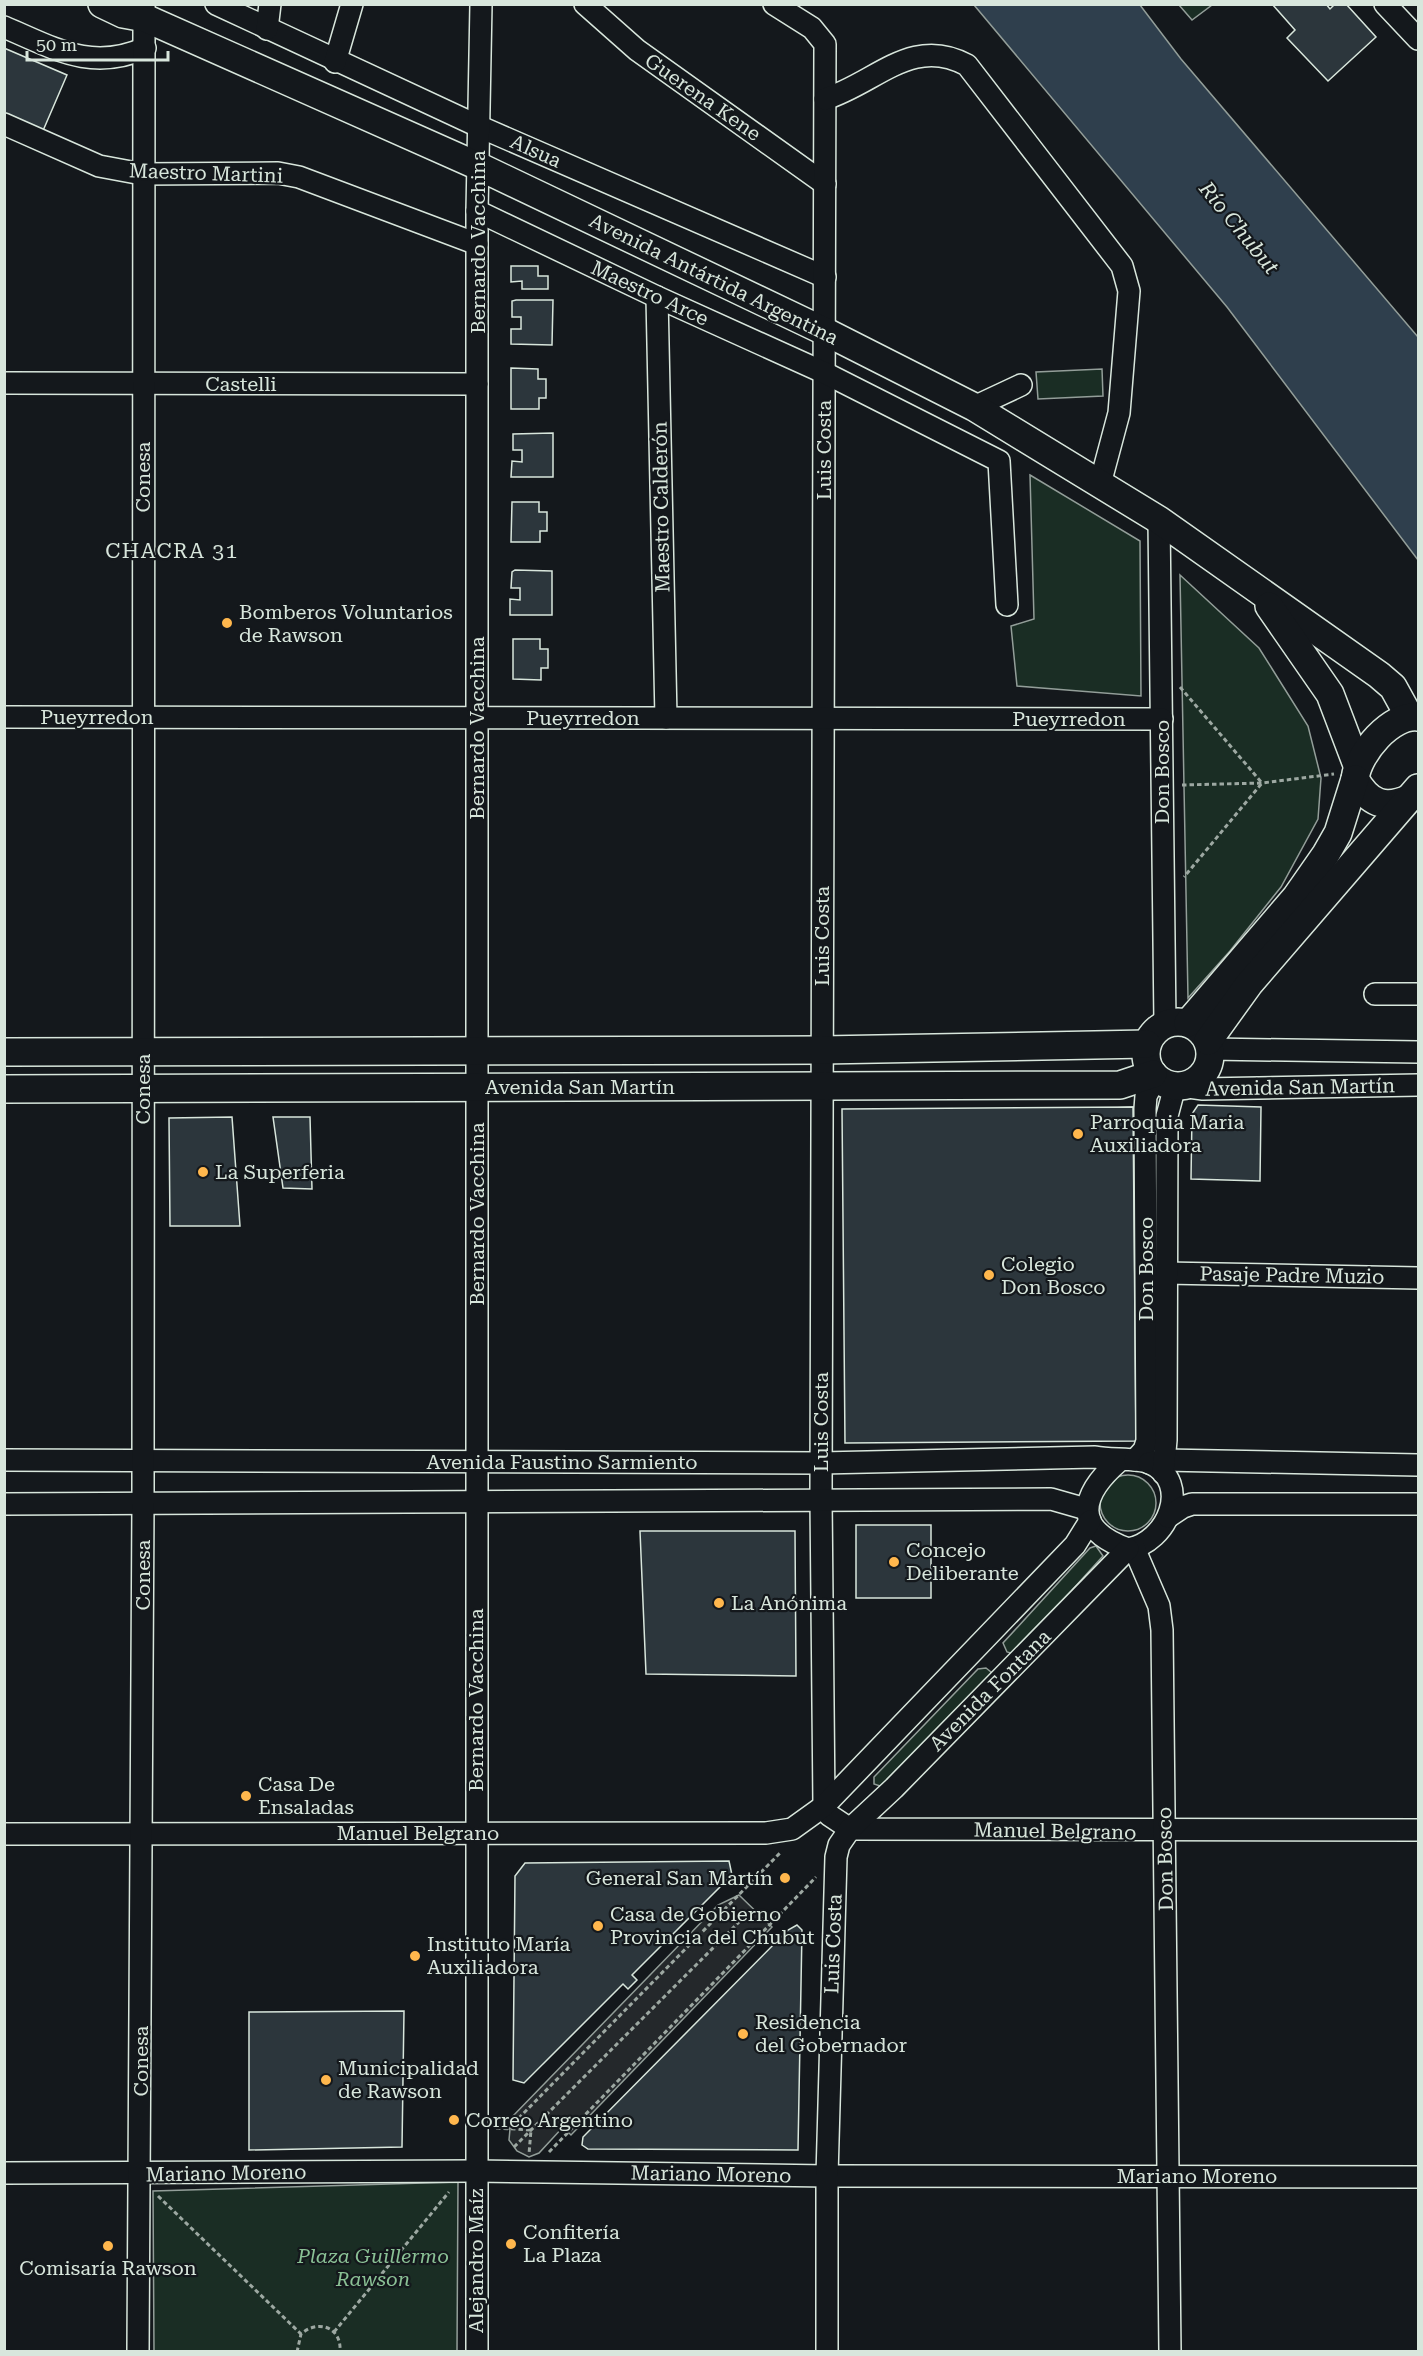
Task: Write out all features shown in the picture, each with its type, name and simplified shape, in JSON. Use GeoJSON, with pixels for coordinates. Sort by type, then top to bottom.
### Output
{"type":"FeatureCollection","features":[{"type":"Feature","properties":{"kind":"main road","name":"Avenida Antártida Argentina"},"geometry":{"type":"LineString","coordinates":[[102,4],[123,14],[142,9],[826,332],[974,407],[1159,520],[1388,682],[1417,712]]}},
{"type":"Feature","properties":{"kind":"main road","name":"Avenida Antártida Argentina"},"geometry":{"type":"LineString","coordinates":[[1256,588],[1310,662],[1330,694],[1356,772]]}},
{"type":"Feature","properties":{"kind":"main road"},"geometry":{"type":"LineString","coordinates":[[1177,1023],[1296,897],[1326,854],[1341,825],[1356,772],[1388,729],[1417,712]]}},
{"type":"Feature","properties":{"kind":"main road"},"geometry":{"type":"LineString","coordinates":[[1356,772],[1366,794],[1385,805],[1414,793]]}},
{"type":"Feature","properties":{"kind":"main road"},"geometry":{"type":"LineString","coordinates":[[1167,1081],[1147,1062],[1147,1044],[1157,1029],[1177,1023],[1197,1027],[1209,1045],[1249,984],[1414,793]]}},
{"type":"Feature","properties":{"kind":"main road","name":"Avenida San Martín"},"geometry":{"type":"LineString","coordinates":[[4,1052],[822,1050],[1147,1044]]}},
{"type":"Feature","properties":{"kind":"main road","name":"Avenida San Martín"},"geometry":{"type":"LineString","coordinates":[[4,1089],[1120,1085],[1203,1075],[1210,1058],[1209,1045]]}},
{"type":"Feature","properties":{"kind":"street","name":"Alsua"},"geometry":{"type":"LineString","coordinates":[[216,4],[336,62],[478,126],[825,277]]}},
{"type":"Feature","properties":{"kind":"street"},"geometry":{"type":"LineString","coordinates":[[267,29],[270,4]]}},
{"type":"Feature","properties":{"kind":"street"},"geometry":{"type":"LineString","coordinates":[[336,62],[352,4]]}},
{"type":"Feature","properties":{"kind":"street","name":"Bernardo Vacchina"},"geometry":{"type":"LineString","coordinates":[[476,2171],[477,211],[481,4]]}},
{"type":"Feature","properties":{"kind":"street","name":"Guerena Kene"},"geometry":{"type":"LineString","coordinates":[[585,4],[637,50],[825,184]]}},
{"type":"Feature","properties":{"kind":"street","name":"Luis Costa"},"geometry":{"type":"LineString","coordinates":[[774,4],[812,28],[825,44],[821,1499],[837,1819]]}},
{"type":"Feature","properties":{"kind":"street"},"geometry":{"type":"LineString","coordinates":[[1385,4],[1414,27]]}},
{"type":"Feature","properties":{"kind":"street","name":"Conesa"},"geometry":{"type":"LineString","coordinates":[[138,2352],[143,1503],[142,174],[145,48],[142,9]]}},
{"type":"Feature","properties":{"kind":"street"},"geometry":{"type":"LineString","coordinates":[[4,27],[71,56],[126,56],[145,48]]}},
{"type":"Feature","properties":{"kind":"street"},"geometry":{"type":"LineString","coordinates":[[825,99],[847,92],[874,76],[929,54],[948,56],[967,65],[1122,266],[1129,291],[1119,413],[1100,484]]}},
{"type":"Feature","properties":{"kind":"street","name":"Maestro Martini"},"geometry":{"type":"LineString","coordinates":[[4,124],[99,166],[142,174],[278,173],[299,177],[477,244]]}},
{"type":"Feature","properties":{"kind":"street","name":"Maestro Arce"},"geometry":{"type":"LineString","coordinates":[[477,211],[657,297],[825,373],[999,461],[1007,605]]}},
{"type":"Feature","properties":{"kind":"street","name":"Maestro Calderón"},"geometry":{"type":"LineString","coordinates":[[657,297],[666,718]]}},
{"type":"Feature","properties":{"kind":"street","name":"Castelli"},"geometry":{"type":"LineString","coordinates":[[4,383],[477,384]]}},
{"type":"Feature","properties":{"kind":"street"},"geometry":{"type":"LineString","coordinates":[[974,407],[1021,385]]}},
{"type":"Feature","properties":{"kind":"street","name":"Don Bosco"},"geometry":{"type":"LineString","coordinates":[[1159,520],[1162,785],[1177,1023]]}},
{"type":"Feature","properties":{"kind":"street","name":"Pueyrredon"},"geometry":{"type":"LineString","coordinates":[[4,717],[1162,719]]}},
{"type":"Feature","properties":{"kind":"street"},"geometry":{"type":"LineString","coordinates":[[1375,994],[1419,994]]}},
{"type":"Feature","properties":{"kind":"street","name":"Avenida San Martín"},"geometry":{"type":"LineString","coordinates":[[1209,1045],[1419,1052]]}},
{"type":"Feature","properties":{"kind":"street","name":"Don Bosco"},"geometry":{"type":"LineString","coordinates":[[1146,1464],[1165,1273],[1167,1081]]}},
{"type":"Feature","properties":{"kind":"street","name":"Don Bosco"},"geometry":{"type":"LineString","coordinates":[[1146,1464],[1144,1450],[1148,1441],[1145,1109],[1146,1096],[1167,1081]]}},
{"type":"Feature","properties":{"kind":"street","name":"Avenida San Martín"},"geometry":{"type":"LineString","coordinates":[[1167,1081],[1203,1089],[1419,1085]]}},
{"type":"Feature","properties":{"kind":"street","name":"Pasaje Padre Muzio"},"geometry":{"type":"LineString","coordinates":[[1165,1273],[1419,1278]]}},
{"type":"Feature","properties":{"kind":"street","name":"Avenida Faustino Sarmiento"},"geometry":{"type":"LineString","coordinates":[[4,1461],[821,1463],[1095,1457],[1146,1464],[1419,1465]]}},
{"type":"Feature","properties":{"kind":"street"},"geometry":{"type":"LineString","coordinates":[[1088,1515],[1095,1486],[1146,1464],[1171,1485],[1174,1498],[1168,1518]]}},
{"type":"Feature","properties":{"kind":"street","name":"Avenida Faustino Sarmiento"},"geometry":{"type":"LineString","coordinates":[[4,1504],[1051,1499],[1088,1515],[1106,1540],[1131,1549]]}},
{"type":"Feature","properties":{"kind":"street"},"geometry":{"type":"LineString","coordinates":[[1131,1549],[1153,1535],[1168,1518],[1192,1504],[1419,1504]]}},
{"type":"Feature","properties":{"kind":"street","name":"Avenida Fontana"},"geometry":{"type":"LineString","coordinates":[[837,1819],[1075,1545],[1088,1515]]}},
{"type":"Feature","properties":{"kind":"street","name":"Don Bosco"},"geometry":{"type":"LineString","coordinates":[[1131,1549],[1159,1606],[1162,1630],[1170,2175],[1170,2352]]}},
{"type":"Feature","properties":{"kind":"street","name":"Avenida Fontana"},"geometry":{"type":"LineString","coordinates":[[837,1819],[894,1788],[1131,1549]]}},
{"type":"Feature","properties":{"kind":"street"},"geometry":{"type":"LineString","coordinates":[[836,1857],[839,1845],[837,1819]]}},
{"type":"Feature","properties":{"kind":"street","name":"Manuel Belgrano"},"geometry":{"type":"LineString","coordinates":[[4,1834],[766,1833],[837,1819],[1165,1832],[1419,1830]]}},
{"type":"Feature","properties":{"kind":"street","name":"Luis Costa"},"geometry":{"type":"LineString","coordinates":[[827,2352],[827,2176],[836,1857]]}},
{"type":"Feature","properties":{"kind":"street","name":"Mariano Moreno"},"geometry":{"type":"LineString","coordinates":[[4,2173],[476,2171],[827,2176],[1419,2177]]}},
{"type":"Feature","properties":{"kind":"street","name":"Alejandro Maíz"},"geometry":{"type":"LineString","coordinates":[[476,2171],[477,2352]]}},
{"type":"Feature","properties":{"kind":"path"},"geometry":{"type":"LineString","coordinates":[[1160,663],[1262,783]]}},
{"type":"Feature","properties":{"kind":"path"},"geometry":{"type":"LineString","coordinates":[[1162,785],[1262,783],[1356,772]]}},
{"type":"Feature","properties":{"kind":"path"},"geometry":{"type":"LineString","coordinates":[[1184,878],[1262,783]]}},
{"type":"Feature","properties":{"kind":"path"},"geometry":{"type":"LineString","coordinates":[[508,2129],[786,1847],[792,1829]]}},
{"type":"Feature","properties":{"kind":"path"},"geometry":{"type":"LineString","coordinates":[[529,2172],[836,1857]]}},
{"type":"Feature","properties":{"kind":"path"},"geometry":{"type":"LineString","coordinates":[[514,2147],[752,1910]]}},
{"type":"Feature","properties":{"kind":"path"},"geometry":{"type":"LineString","coordinates":[[476,2127],[531,2130]]}},
{"type":"Feature","properties":{"kind":"path"},"geometry":{"type":"LineString","coordinates":[[529,2172],[531,2130]]}},
{"type":"Feature","properties":{"kind":"path"},"geometry":{"type":"LineString","coordinates":[[334,2332],[458,2182],[476,2171]]}},
{"type":"Feature","properties":{"kind":"path"},"geometry":{"type":"LineString","coordinates":[[153,2191],[301,2334]]}},
{"type":"Feature","properties":{"kind":"path"},"geometry":{"type":"LineString","coordinates":[[297,2352],[301,2334],[313,2326],[328,2327],[334,2332],[338,2338],[340,2352]]}},
{"type":"Feature","properties":{"kind":"green space"},"geometry":{"type":"Polygon","coordinates":[[[1179,5],[1212,5],[1192,20],[1179,5]]]}},
{"type":"Feature","properties":{"kind":"green space"},"geometry":{"type":"Polygon","coordinates":[[[1102,369],[1103,396],[1038,399],[1036,372],[1102,369]]]}},
{"type":"Feature","properties":{"kind":"green space"},"geometry":{"type":"Polygon","coordinates":[[[1030,475],[1140,541],[1141,696],[1017,686],[1011,626],[1034,619],[1030,475]]]}},
{"type":"Feature","properties":{"kind":"green space"},"geometry":{"type":"Polygon","coordinates":[[[1180,575],[1259,648],[1308,726],[1321,778],[1318,819],[1281,887],[1230,951],[1188,998],[1180,575]]]}},
{"type":"Feature","properties":{"kind":"green space"},"geometry":{"type":"Polygon","coordinates":[[[1128,1475],[1143,1480],[1151,1488],[1156,1503],[1151,1518],[1143,1526],[1128,1531],[1113,1526],[1105,1518],[1100,1503],[1105,1488],[1113,1480],[1128,1475]]]}},
{"type":"Feature","properties":{"kind":"green space"},"geometry":{"type":"Polygon","coordinates":[[[1096,1546],[1103,1556],[1014,1654],[1007,1652],[1003,1643],[1090,1548],[1096,1546]]]}},
{"type":"Feature","properties":{"kind":"green space"},"geometry":{"type":"Polygon","coordinates":[[[986,1668],[991,1672],[990,1678],[883,1787],[874,1784],[874,1777],[978,1669],[986,1668]]]}},
{"type":"Feature","properties":{"kind":"green space","name":"Plaza Guillermo Rawson"},"geometry":{"type":"Polygon","coordinates":[[[458,2182],[457,2351],[154,2351],[153,2191],[458,2182]]]}},
{"type":"Feature","properties":{"kind":"shaded area"},"geometry":{"type":"Polygon","coordinates":[[[739,1895],[772,1927],[571,2135],[563,2127],[539,2153],[529,2157],[517,2151],[509,2140],[511,2118],[718,1905],[739,1895]]]}},
{"type":"Feature","properties":{"kind":"water","name":"Río Chubut"},"geometry":{"type":"Polygon","coordinates":[[[974,5],[1140,5],[1181,59],[1418,337],[1418,560],[1227,307],[974,5]]]}},
{"type":"Feature","properties":{"kind":"building"},"geometry":{"type":"Polygon","coordinates":[[[1272,4],[1326,4],[1330,9],[1335,4],[1346,4],[1376,37],[1328,81],[1287,38],[1295,30],[1272,4]]]}},
{"type":"Feature","properties":{"kind":"building"},"geometry":{"type":"Polygon","coordinates":[[[4,48],[67,75],[42,133],[4,117],[4,48]]]}},
{"type":"Feature","properties":{"kind":"building"},"geometry":{"type":"Polygon","coordinates":[[[511,266],[538,266],[538,276],[548,276],[548,289],[522,289],[522,281],[511,282],[511,266]]]}},
{"type":"Feature","properties":{"kind":"building"},"geometry":{"type":"Polygon","coordinates":[[[553,300],[552,345],[511,344],[511,329],[521,329],[521,317],[512,317],[512,301],[553,300]]]}},
{"type":"Feature","properties":{"kind":"building"},"geometry":{"type":"Polygon","coordinates":[[[511,368],[538,369],[538,379],[546,379],[546,398],[539,398],[539,409],[511,409],[511,368]]]}},
{"type":"Feature","properties":{"kind":"building"},"geometry":{"type":"Polygon","coordinates":[[[553,433],[553,477],[511,477],[512,461],[522,462],[522,450],[513,450],[513,434],[553,433]]]}},
{"type":"Feature","properties":{"kind":"building"},"geometry":{"type":"Polygon","coordinates":[[[512,502],[539,502],[539,512],[547,512],[547,531],[540,531],[540,542],[511,542],[512,502]]]}},
{"type":"Feature","properties":{"kind":"building"},"geometry":{"type":"Polygon","coordinates":[[[515,570],[552,571],[552,615],[510,615],[510,599],[520,600],[520,588],[511,588],[512,572],[515,570]]]}},
{"type":"Feature","properties":{"kind":"building"},"geometry":{"type":"Polygon","coordinates":[[[513,639],[540,639],[540,649],[548,649],[548,668],[541,668],[541,680],[513,679],[513,639]]]}},
{"type":"Feature","properties":{"kind":"building"},"geometry":{"type":"Polygon","coordinates":[[[1198,1105],[1261,1107],[1260,1181],[1191,1179],[1192,1114],[1198,1105]]]}},
{"type":"Feature","properties":{"kind":"building","name":"Parroquia Maria Auxiliadora"},"geometry":{"type":"Polygon","coordinates":[[[1133,1107],[1127,1152],[1027,1150],[1028,1116],[1047,1117],[1047,1111],[1133,1107]]]}},
{"type":"Feature","properties":{"kind":"building","name":"Colegio Don Bosco"},"geometry":{"type":"Polygon","coordinates":[[[1133,1107],[1136,1441],[845,1443],[842,1109],[1133,1107]]]}},
{"type":"Feature","properties":{"kind":"building","name":"La Superferia"},"geometry":{"type":"Polygon","coordinates":[[[232,1117],[240,1226],[170,1226],[169,1118],[232,1117]]]}},
{"type":"Feature","properties":{"kind":"building"},"geometry":{"type":"Polygon","coordinates":[[[273,1117],[310,1117],[312,1189],[283,1188],[273,1117]]]}},
{"type":"Feature","properties":{"kind":"building","name":"Concejo Deliberante"},"geometry":{"type":"Polygon","coordinates":[[[856,1525],[931,1525],[931,1598],[856,1598],[856,1525]]]}},
{"type":"Feature","properties":{"kind":"building","name":"La Anónima"},"geometry":{"type":"Polygon","coordinates":[[[640,1531],[795,1531],[796,1676],[646,1674],[640,1531]]]}},
{"type":"Feature","properties":{"kind":"building","name":"Casa de Gobierno Provincia del Chubut"},"geometry":{"type":"Polygon","coordinates":[[[729,1861],[732,1875],[632,1975],[637,1980],[628,1989],[623,1984],[524,2083],[513,2080],[515,1876],[525,1863],[729,1861]]]}},
{"type":"Feature","properties":{"kind":"building","name":"Residencia del Gobernador"},"geometry":{"type":"Polygon","coordinates":[[[797,1925],[802,1930],[798,2150],[588,2149],[582,2145],[583,2137],[788,1930],[797,1925]]]}},
{"type":"Feature","properties":{"kind":"building","name":"Municipalidad de Rawson"},"geometry":{"type":"Polygon","coordinates":[[[404,2011],[402,2147],[249,2150],[249,2012],[404,2011]]]}},
{"type":"Feature","properties":{"kind":"place","name":"Bomberos Voluntarios de Rawson"},"geometry":{"type":"Point","coordinates":[227,623]}},
{"type":"Feature","properties":{"kind":"place","name":"Parroquia Maria Auxiliadora"},"geometry":{"type":"Point","coordinates":[1078,1134]}},
{"type":"Feature","properties":{"kind":"place","name":"La Superferia"},"geometry":{"type":"Point","coordinates":[203,1172]}},
{"type":"Feature","properties":{"kind":"place","name":"Colegio Don Bosco"},"geometry":{"type":"Point","coordinates":[989,1275]}},
{"type":"Feature","properties":{"kind":"place","name":"Concejo Deliberante"},"geometry":{"type":"Point","coordinates":[894,1562]}},
{"type":"Feature","properties":{"kind":"place","name":"La Anónima"},"geometry":{"type":"Point","coordinates":[719,1603]}},
{"type":"Feature","properties":{"kind":"place","name":"Casa De Ensaladas"},"geometry":{"type":"Point","coordinates":[246,1796]}},
{"type":"Feature","properties":{"kind":"place","name":"General San Martín"},"geometry":{"type":"Point","coordinates":[785,1878]}},
{"type":"Feature","properties":{"kind":"place","name":"Casa de Gobierno Provincia del Chubut"},"geometry":{"type":"Point","coordinates":[598,1926]}},
{"type":"Feature","properties":{"kind":"place","name":"Instituto María Auxiliadora"},"geometry":{"type":"Point","coordinates":[415,1956]}},
{"type":"Feature","properties":{"kind":"place","name":"Residencia del Gobernador"},"geometry":{"type":"Point","coordinates":[743,2034]}},
{"type":"Feature","properties":{"kind":"place","name":"Municipalidad de Rawson"},"geometry":{"type":"Point","coordinates":[326,2080]}},
{"type":"Feature","properties":{"kind":"place","name":"Correo Argentino"},"geometry":{"type":"Point","coordinates":[454,2120]}},
{"type":"Feature","properties":{"kind":"place","name":"Confitería La Plaza"},"geometry":{"type":"Point","coordinates":[511,2244]}},
{"type":"Feature","properties":{"kind":"place","name":"Comisaría Rawson"},"geometry":{"type":"Point","coordinates":[108,2246]}},
{"type":"Feature","properties":{"kind":"district","name":"CHACRA 31"},"geometry":{"type":"Point","coordinates":[172,551]}}]}
